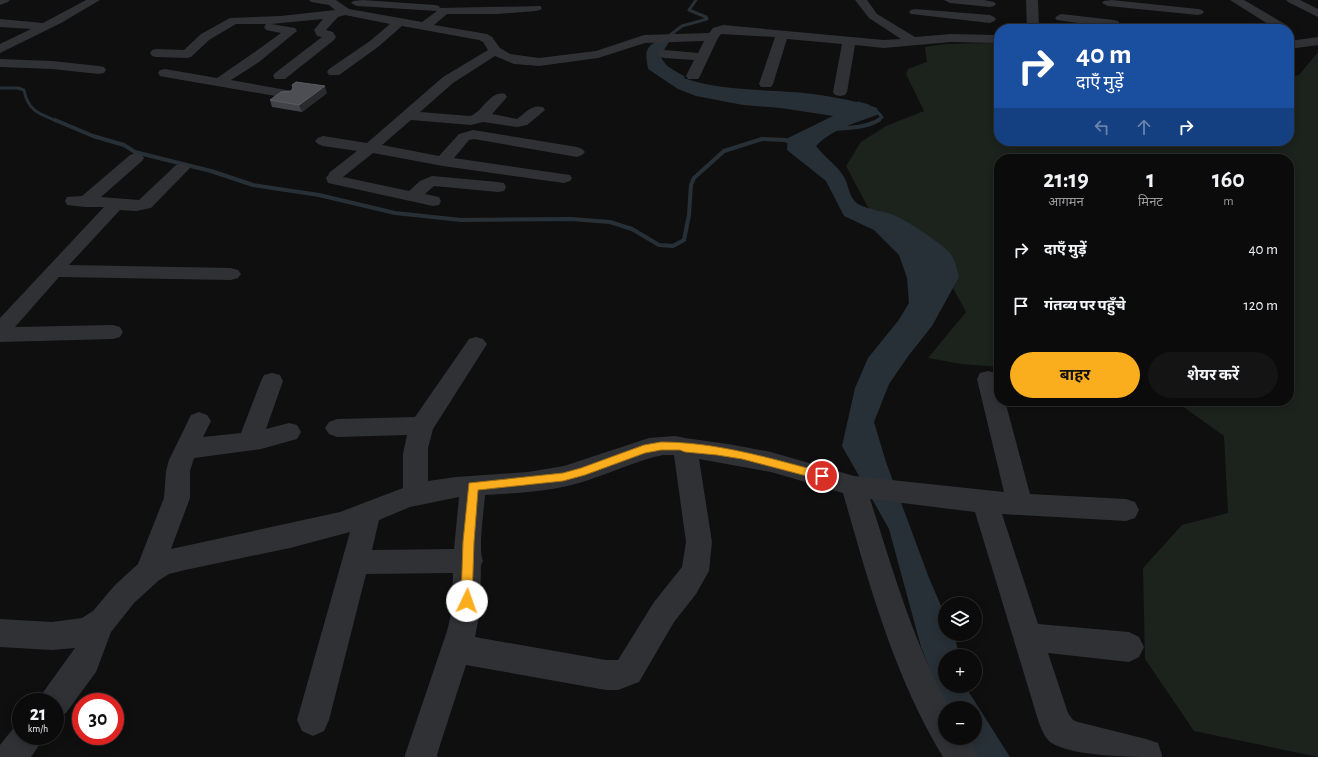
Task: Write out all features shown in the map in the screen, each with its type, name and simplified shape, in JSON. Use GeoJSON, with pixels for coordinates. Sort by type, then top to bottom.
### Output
{"type":"FeatureCollection","features":[{"type":"Feature","properties":{"kind":"street"},"geometry":{"type":"LineString","coordinates":[[0,2],[4,0]]}},
{"type":"Feature","properties":{"kind":"street"},"geometry":{"type":"LineString","coordinates":[[0,49],[94,0]]}},
{"type":"Feature","properties":{"kind":"street"},"geometry":{"type":"LineString","coordinates":[[315,0],[336,7],[399,22],[483,37],[488,40],[495,51],[514,60],[550,61],[598,54],[634,41],[654,38],[712,37]]}},
{"type":"Feature","properties":{"kind":"street"},"geometry":{"type":"LineString","coordinates":[[860,0],[873,16],[914,42]]}},
{"type":"Feature","properties":{"kind":"street"},"geometry":{"type":"LineString","coordinates":[[693,76],[712,37],[717,31],[723,29],[884,44],[951,38],[994,39],[990,19],[990,2],[950,0]]}},
{"type":"Feature","properties":{"kind":"street"},"geometry":{"type":"LineString","coordinates":[[1032,0],[1033,24]]}},
{"type":"Feature","properties":{"kind":"street"},"geometry":{"type":"LineString","coordinates":[[1236,0],[1276,24]]}},
{"type":"Feature","properties":{"kind":"street"},"geometry":{"type":"LineString","coordinates":[[1292,0],[1318,14]]}},
{"type":"Feature","properties":{"kind":"street"},"geometry":{"type":"LineString","coordinates":[[1114,24],[1108,2],[1198,12]]}},
{"type":"Feature","properties":{"kind":"street"},"geometry":{"type":"LineString","coordinates":[[156,53],[188,54],[202,40],[234,20],[281,20],[336,7],[366,3],[435,8]]}},
{"type":"Feature","properties":{"kind":"street"},"geometry":{"type":"LineString","coordinates":[[280,76],[330,37],[329,34],[321,32],[320,30],[336,7]]}},
{"type":"Feature","properties":{"kind":"street"},"geometry":{"type":"LineString","coordinates":[[425,26],[444,11],[494,11],[536,8]]}},
{"type":"Feature","properties":{"kind":"street"},"geometry":{"type":"LineString","coordinates":[[915,12],[990,19]]}},
{"type":"Feature","properties":{"kind":"street"},"geometry":{"type":"LineString","coordinates":[[1061,18],[1102,24]]}},
{"type":"Feature","properties":{"kind":"street"},"geometry":{"type":"LineString","coordinates":[[219,82],[254,59],[291,31],[270,28],[281,20]]}},
{"type":"Feature","properties":{"kind":"street"},"geometry":{"type":"LineString","coordinates":[[334,72],[374,44],[399,22]]}},
{"type":"Feature","properties":{"kind":"street"},"geometry":{"type":"LineString","coordinates":[[0,23],[44,27]]}},
{"type":"Feature","properties":{"kind":"street"},"geometry":{"type":"LineString","coordinates":[[766,84],[782,34]]}},
{"type":"Feature","properties":{"kind":"street"},"geometry":{"type":"LineString","coordinates":[[1294,34],[1312,42]]}},
{"type":"Feature","properties":{"kind":"street"},"geometry":{"type":"LineString","coordinates":[[840,92],[849,41]]}},
{"type":"Feature","properties":{"kind":"street"},"geometry":{"type":"LineString","coordinates":[[1294,44],[1312,42]]}},
{"type":"Feature","properties":{"kind":"street"},"geometry":{"type":"LineString","coordinates":[[433,201],[339,182],[334,180],[334,178],[452,78],[495,51]]}},
{"type":"Feature","properties":{"kind":"street"},"geometry":{"type":"LineString","coordinates":[[664,54],[702,57]]}},
{"type":"Feature","properties":{"kind":"street"},"geometry":{"type":"LineString","coordinates":[[0,63],[52,65],[99,70]]}},
{"type":"Feature","properties":{"kind":"street"},"geometry":{"type":"LineString","coordinates":[[165,73],[288,94]]}},
{"type":"Feature","properties":{"kind":"street"},"geometry":{"type":"LineString","coordinates":[[409,115],[471,121],[482,117],[500,97]]}},
{"type":"Feature","properties":{"kind":"street"},"geometry":{"type":"LineString","coordinates":[[482,117],[517,123],[522,122],[538,110]]}},
{"type":"Feature","properties":{"kind":"street"},"geometry":{"type":"LineString","coordinates":[[443,161],[464,137],[473,134],[577,152]]}},
{"type":"Feature","properties":{"kind":"street"},"geometry":{"type":"LineString","coordinates":[[323,141],[443,161],[564,178]]}},
{"type":"Feature","properties":{"kind":"street"},"geometry":{"type":"LineString","coordinates":[[136,158],[79,202],[112,202],[116,204],[136,206],[145,204],[182,168]]}},
{"type":"Feature","properties":{"kind":"street"},"geometry":{"type":"LineString","coordinates":[[412,197],[426,184],[432,181],[498,187]]}},
{"type":"Feature","properties":{"kind":"street"},"geometry":{"type":"LineString","coordinates":[[0,331],[53,271],[116,204]]}},
{"type":"Feature","properties":{"kind":"street"},"geometry":{"type":"LineString","coordinates":[[53,271],[231,274]]}},
{"type":"Feature","properties":{"kind":"street"},"geometry":{"type":"LineString","coordinates":[[0,336],[113,332]]}},
{"type":"Feature","properties":{"kind":"street"},"geometry":{"type":"LineString","coordinates":[[416,495],[416,443],[423,426],[476,344]]}},
{"type":"Feature","properties":{"kind":"street"},"geometry":{"type":"LineString","coordinates":[[988,379],[994,402]]}},
{"type":"Feature","properties":{"kind":"street"},"geometry":{"type":"LineString","coordinates":[[250,441],[272,380]]}},
{"type":"Feature","properties":{"kind":"street"},"geometry":{"type":"LineString","coordinates":[[995,406],[1020,504]]}},
{"type":"Feature","properties":{"kind":"street"},"geometry":{"type":"LineString","coordinates":[[149,570],[177,498],[178,471],[199,421]]}},
{"type":"Feature","properties":{"kind":"street"},"geometry":{"type":"LineString","coordinates":[[337,428],[423,426]]}},
{"type":"Feature","properties":{"kind":"street"},"geometry":{"type":"LineString","coordinates":[[186,449],[250,441],[289,432]]}},
{"type":"Feature","properties":{"kind":"street"},"geometry":{"type":"LineString","coordinates":[[62,693],[85,661],[100,624],[137,580],[149,570],[164,563],[335,526],[395,501],[416,495],[460,486],[563,477],[582,472],[644,449],[661,446],[681,446],[685,448],[742,455],[857,487],[985,502],[1126,510]]}},
{"type":"Feature","properties":{"kind":"street"},"geometry":{"type":"LineString","coordinates":[[457,649],[606,675],[618,675],[628,671],[664,612],[686,585],[695,571],[700,542],[685,448]]}},
{"type":"Feature","properties":{"kind":"street"},"geometry":{"type":"LineString","coordinates":[[422,757],[421,755],[424,742],[457,649],[466,610],[469,561],[468,542],[473,486]]}},
{"type":"Feature","properties":{"kind":"street"},"geometry":{"type":"LineString","coordinates":[[857,487],[898,626],[926,696],[938,717]]}},
{"type":"Feature","properties":{"kind":"street"},"geometry":{"type":"LineString","coordinates":[[985,502],[1055,724],[1071,737],[1146,755]]}},
{"type":"Feature","properties":{"kind":"street"},"geometry":{"type":"LineString","coordinates":[[313,720],[368,513]]}},
{"type":"Feature","properties":{"kind":"street"},"geometry":{"type":"LineString","coordinates":[[355,562],[469,561]]}},
{"type":"Feature","properties":{"kind":"street"},"geometry":{"type":"LineString","coordinates":[[0,633],[70,636],[87,631],[100,624]]}},
{"type":"Feature","properties":{"kind":"street"},"geometry":{"type":"LineString","coordinates":[[1027,637],[1129,647]]}},
{"type":"Feature","properties":{"kind":"street"},"geometry":{"type":"LineString","coordinates":[[11,757],[21,745]]}},
{"type":"Feature","properties":{"kind":"street"},"geometry":{"type":"LineString","coordinates":[[954,745],[962,757]]}},
{"type":"Feature","properties":{"kind":"shaded area"},"geometry":{"type":"Polygon","coordinates":[[[658,40],[669,42],[659,58],[674,73],[703,84],[741,89],[798,92],[821,95],[853,101],[877,108],[879,114],[838,130],[816,146],[844,177],[853,199],[858,204],[896,216],[924,232],[939,243],[953,257],[959,277],[932,326],[909,355],[889,384],[874,422],[886,462],[938,599],[938,641],[956,641],[958,649],[938,649],[938,690],[921,647],[889,529],[842,446],[855,388],[868,358],[898,321],[909,303],[907,278],[899,255],[874,230],[844,216],[826,181],[787,150],[788,138],[833,116],[781,108],[743,105],[696,96],[678,89],[648,69],[647,52],[653,43],[658,40]]]}},
{"type":"Feature","properties":{"kind":"shaded area"},"geometry":{"type":"Polygon","coordinates":[[[994,43],[994,146],[1294,146],[1294,76],[1299,75],[1318,52],[1318,757],[1194,731],[1145,659],[1143,568],[1182,525],[1228,513],[1224,436],[1182,406],[1294,406],[1294,154],[994,154],[994,367],[961,364],[928,358],[966,312],[949,281],[870,211],[846,166],[861,142],[886,126],[924,111],[906,74],[908,69],[927,62],[925,47],[946,44],[994,43]]]}},
{"type":"Feature","properties":{"kind":"shaded area"},"geometry":{"type":"Polygon","coordinates":[[[939,693],[969,693],[975,701],[942,701],[939,693]]]}},
{"type":"Feature","properties":{"kind":"shaded area"},"geometry":{"type":"Polygon","coordinates":[[[982,713],[1010,757],[971,757],[964,745],[982,745],[982,713]]]}},
{"type":"Feature","properties":{"kind":"building"},"geometry":{"type":"Polygon","coordinates":[[[296,82],[325,86],[299,105],[270,100],[281,92],[291,91],[293,88],[292,85],[296,82]]]}},
{"type":"Feature","properties":{"kind":"waterway"},"geometry":{"type":"LineString","coordinates":[[665,39],[682,26],[707,19],[706,17],[689,10],[696,0]]}},
{"type":"Feature","properties":{"kind":"waterway"},"geometry":{"type":"LineString","coordinates":[[658,50],[663,64],[670,70],[683,77]]}},
{"type":"Feature","properties":{"kind":"waterway"},"geometry":{"type":"LineString","coordinates":[[0,88],[18,88],[24,90],[28,103],[35,111],[57,121]]}},
{"type":"Feature","properties":{"kind":"waterway"},"geometry":{"type":"LineString","coordinates":[[858,103],[868,106],[877,112],[882,117],[877,121]]}},
{"type":"Feature","properties":{"kind":"waterway"},"geometry":{"type":"LineString","coordinates":[[55,120],[93,136],[124,145],[135,152],[211,171],[253,185],[319,195],[395,213],[461,220],[571,219],[610,222],[632,229],[659,245],[673,246],[684,240],[689,215],[691,185],[694,178],[724,151],[762,139],[785,140],[794,143]]}},
{"type":"Feature","properties":{"kind":"waterway"},"geometry":{"type":"LineString","coordinates":[[833,129],[862,126],[879,120]]}},
{"type":"Feature","properties":{"kind":"route"},"geometry":{"type":"LineString","coordinates":[[467,601],[469,561],[468,542],[473,486],[563,477],[582,472],[644,449],[661,446],[681,446],[685,448],[742,455],[822,476]]}}]}
